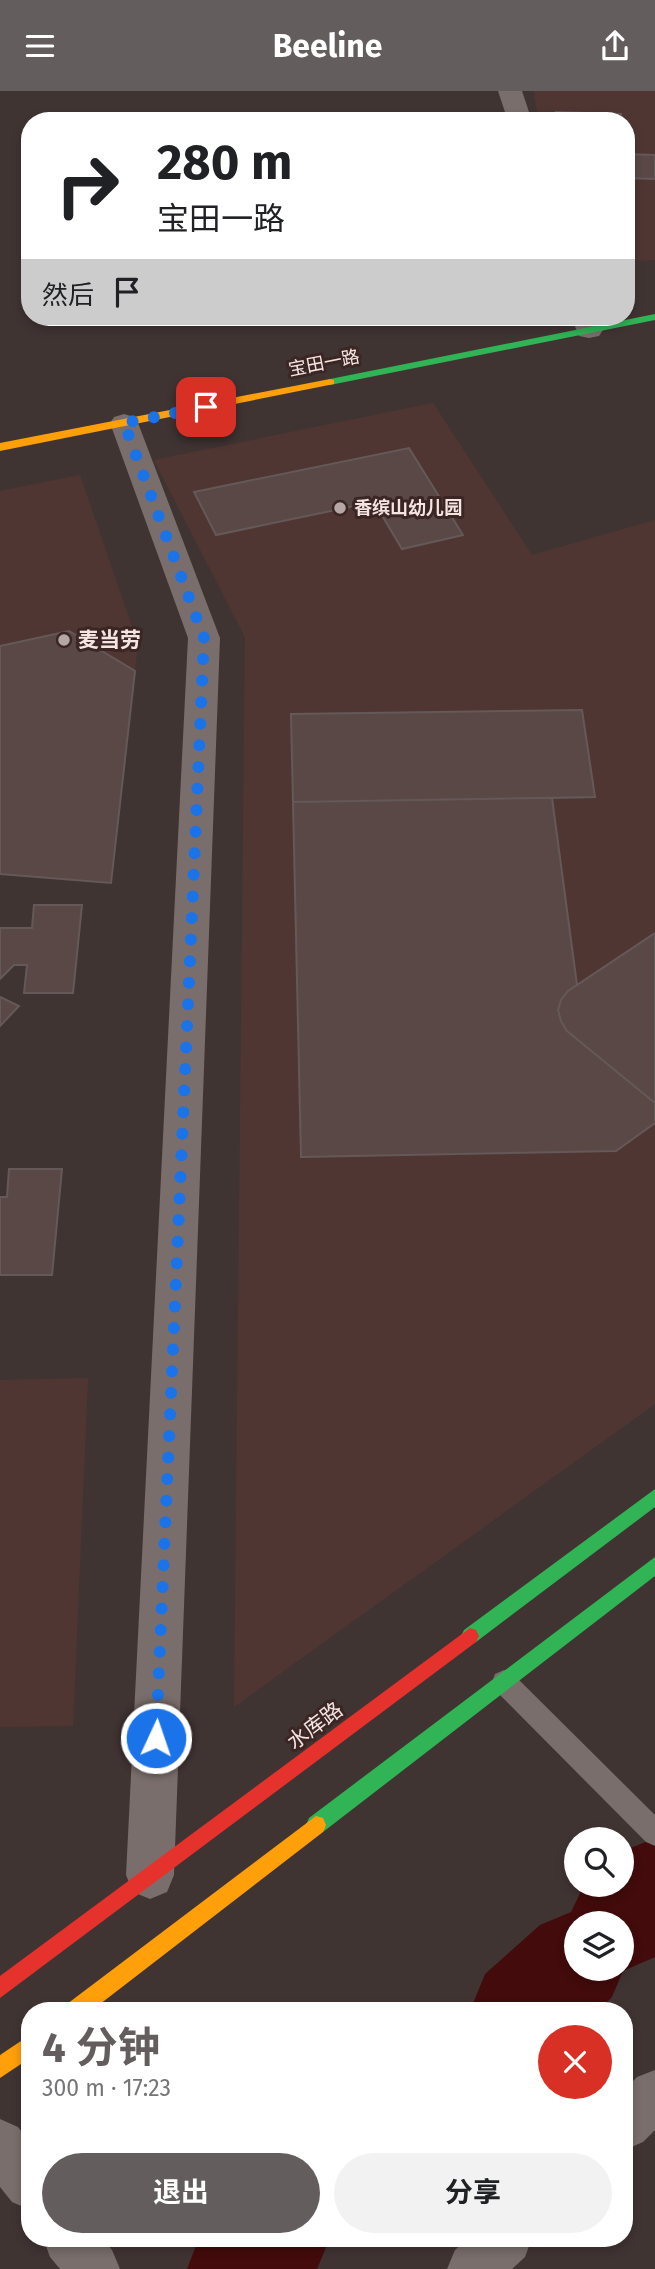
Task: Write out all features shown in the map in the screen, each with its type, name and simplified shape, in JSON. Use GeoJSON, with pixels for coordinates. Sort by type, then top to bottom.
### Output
{"type":"FeatureCollection","features":[{"type":"Feature","properties":{"kind":"main road","name":"宝田一路"},"geometry":{"type":"LineString","coordinates":[[635,319],[655,317]]}},
{"type":"Feature","properties":{"kind":"main road","name":"宝田一路"},"geometry":{"type":"LineString","coordinates":[[0,447],[578,326]]}},
{"type":"Feature","properties":{"kind":"main road","name":"水库路"},"geometry":{"type":"LineString","coordinates":[[0,1988],[655,1497]]}},
{"type":"Feature","properties":{"kind":"main road"},"geometry":{"type":"LineString","coordinates":[[86,2002],[655,1566]]}},
{"type":"Feature","properties":{"kind":"main road"},"geometry":{"type":"LineString","coordinates":[[0,2068],[21,2052]]}},
{"type":"Feature","properties":{"kind":"street"},"geometry":{"type":"LineString","coordinates":[[510,91],[517,112]]}},
{"type":"Feature","properties":{"kind":"street"},"geometry":{"type":"LineString","coordinates":[[124,423],[204,638],[150,1875]]}},
{"type":"Feature","properties":{"kind":"street"},"geometry":{"type":"LineString","coordinates":[[633,2116],[655,2095]]}},
{"type":"Feature","properties":{"kind":"street"},"geometry":{"type":"LineString","coordinates":[[0,2145],[21,2172]]}},
{"type":"Feature","properties":{"kind":"street"},"geometry":{"type":"LineString","coordinates":[[76,2247],[93,2269]]}},
{"type":"Feature","properties":{"kind":"street"},"geometry":{"type":"LineString","coordinates":[[474,2269],[497,2247]]}},
{"type":"Feature","properties":{"kind":"lane"},"geometry":{"type":"LineString","coordinates":[[504,1682],[655,1833]]}},
{"type":"Feature","properties":{"kind":"shaded area"},"geometry":{"type":"Polygon","coordinates":[[[534,91],[655,91],[655,260],[635,261],[635,112],[537,112],[534,91]]]}},
{"type":"Feature","properties":{"kind":"shaded area"},"geometry":{"type":"Polygon","coordinates":[[[433,403],[532,555],[655,520],[655,1404],[234,1707],[245,637],[154,460],[433,403]]]}},
{"type":"Feature","properties":{"kind":"shaded area"},"geometry":{"type":"Polygon","coordinates":[[[80,475],[138,644],[111,883],[0,874],[0,491],[80,475]]]}},
{"type":"Feature","properties":{"kind":"shaded area"},"geometry":{"type":"Polygon","coordinates":[[[88,1378],[73,1726],[0,1727],[0,1380],[88,1378]]]}},
{"type":"Feature","properties":{"kind":"building"},"geometry":{"type":"Polygon","coordinates":[[[635,154],[655,155],[655,179],[635,178],[635,154]]]}},
{"type":"Feature","properties":{"kind":"building"},"geometry":{"type":"Polygon","coordinates":[[[409,448],[463,535],[402,549],[374,502],[216,535],[194,492],[409,448]]]}},
{"type":"Feature","properties":{"kind":"building"},"geometry":{"type":"Polygon","coordinates":[[[69,631],[135,671],[111,883],[0,874],[0,646],[69,631]]]}},
{"type":"Feature","properties":{"kind":"building"},"geometry":{"type":"Polygon","coordinates":[[[582,710],[595,797],[552,798],[577,985],[655,933],[655,1123],[616,1151],[301,1157],[291,714],[582,710]]]}},
{"type":"Feature","properties":{"kind":"building"},"geometry":{"type":"Polygon","coordinates":[[[582,710],[595,797],[293,802],[291,714],[582,710]]]}},
{"type":"Feature","properties":{"kind":"building"},"geometry":{"type":"Polygon","coordinates":[[[34,905],[82,905],[73,993],[24,993],[27,965],[14,965],[0,979],[0,928],[32,928],[34,905]]]}},
{"type":"Feature","properties":{"kind":"building"},"geometry":{"type":"Polygon","coordinates":[[[655,933],[655,1103],[567,1031],[558,1010],[568,991],[655,933]]]}},
{"type":"Feature","properties":{"kind":"building"},"geometry":{"type":"Polygon","coordinates":[[[0,997],[19,1006],[0,1026],[0,997]]]}},
{"type":"Feature","properties":{"kind":"building"},"geometry":{"type":"Polygon","coordinates":[[[9,1169],[62,1169],[52,1275],[0,1275],[0,1197],[7,1197],[9,1169]]]}},
{"type":"Feature","properties":{"kind":"waterway"},"geometry":{"type":"LineString","coordinates":[[630,1911],[655,1888]]}},
{"type":"Feature","properties":{"kind":"waterway"},"geometry":{"type":"LineString","coordinates":[[532,2002],[564,1972]]}},
{"type":"Feature","properties":{"kind":"waterway"},"geometry":{"type":"LineString","coordinates":[[242,2269],[265,2247]]}},
{"type":"Feature","properties":{"kind":"traffic: fast"},"geometry":{"type":"LineString","coordinates":[[635,321],[655,317]]}},
{"type":"Feature","properties":{"kind":"traffic: fast"},"geometry":{"type":"LineString","coordinates":[[330,382],[610,326]]}},
{"type":"Feature","properties":{"kind":"traffic: fast"},"geometry":{"type":"LineString","coordinates":[[470,1636],[655,1497]]}},
{"type":"Feature","properties":{"kind":"traffic: fast"},"geometry":{"type":"LineString","coordinates":[[316,1825],[655,1565]]}},
{"type":"Feature","properties":{"kind":"traffic: slow"},"geometry":{"type":"LineString","coordinates":[[0,447],[330,382]]}},
{"type":"Feature","properties":{"kind":"traffic: slow"},"geometry":{"type":"LineString","coordinates":[[86,2002],[316,1825]]}},
{"type":"Feature","properties":{"kind":"traffic: slow"},"geometry":{"type":"LineString","coordinates":[[0,2068],[21,2052]]}},
{"type":"Feature","properties":{"kind":"traffic: jam"},"geometry":{"type":"LineString","coordinates":[[0,1988],[470,1636]]}},
{"type":"Feature","properties":{"kind":"place","name":"香缤山幼儿园"},"geometry":{"type":"Point","coordinates":[340,508]}},
{"type":"Feature","properties":{"kind":"place","name":"麦当劳"},"geometry":{"type":"Point","coordinates":[64,640]}},
{"type":"Feature","properties":{"kind":"route"},"geometry":{"type":"LineString","coordinates":[[156,1738],[204,638],[124,423],[206,407]]}}]}
